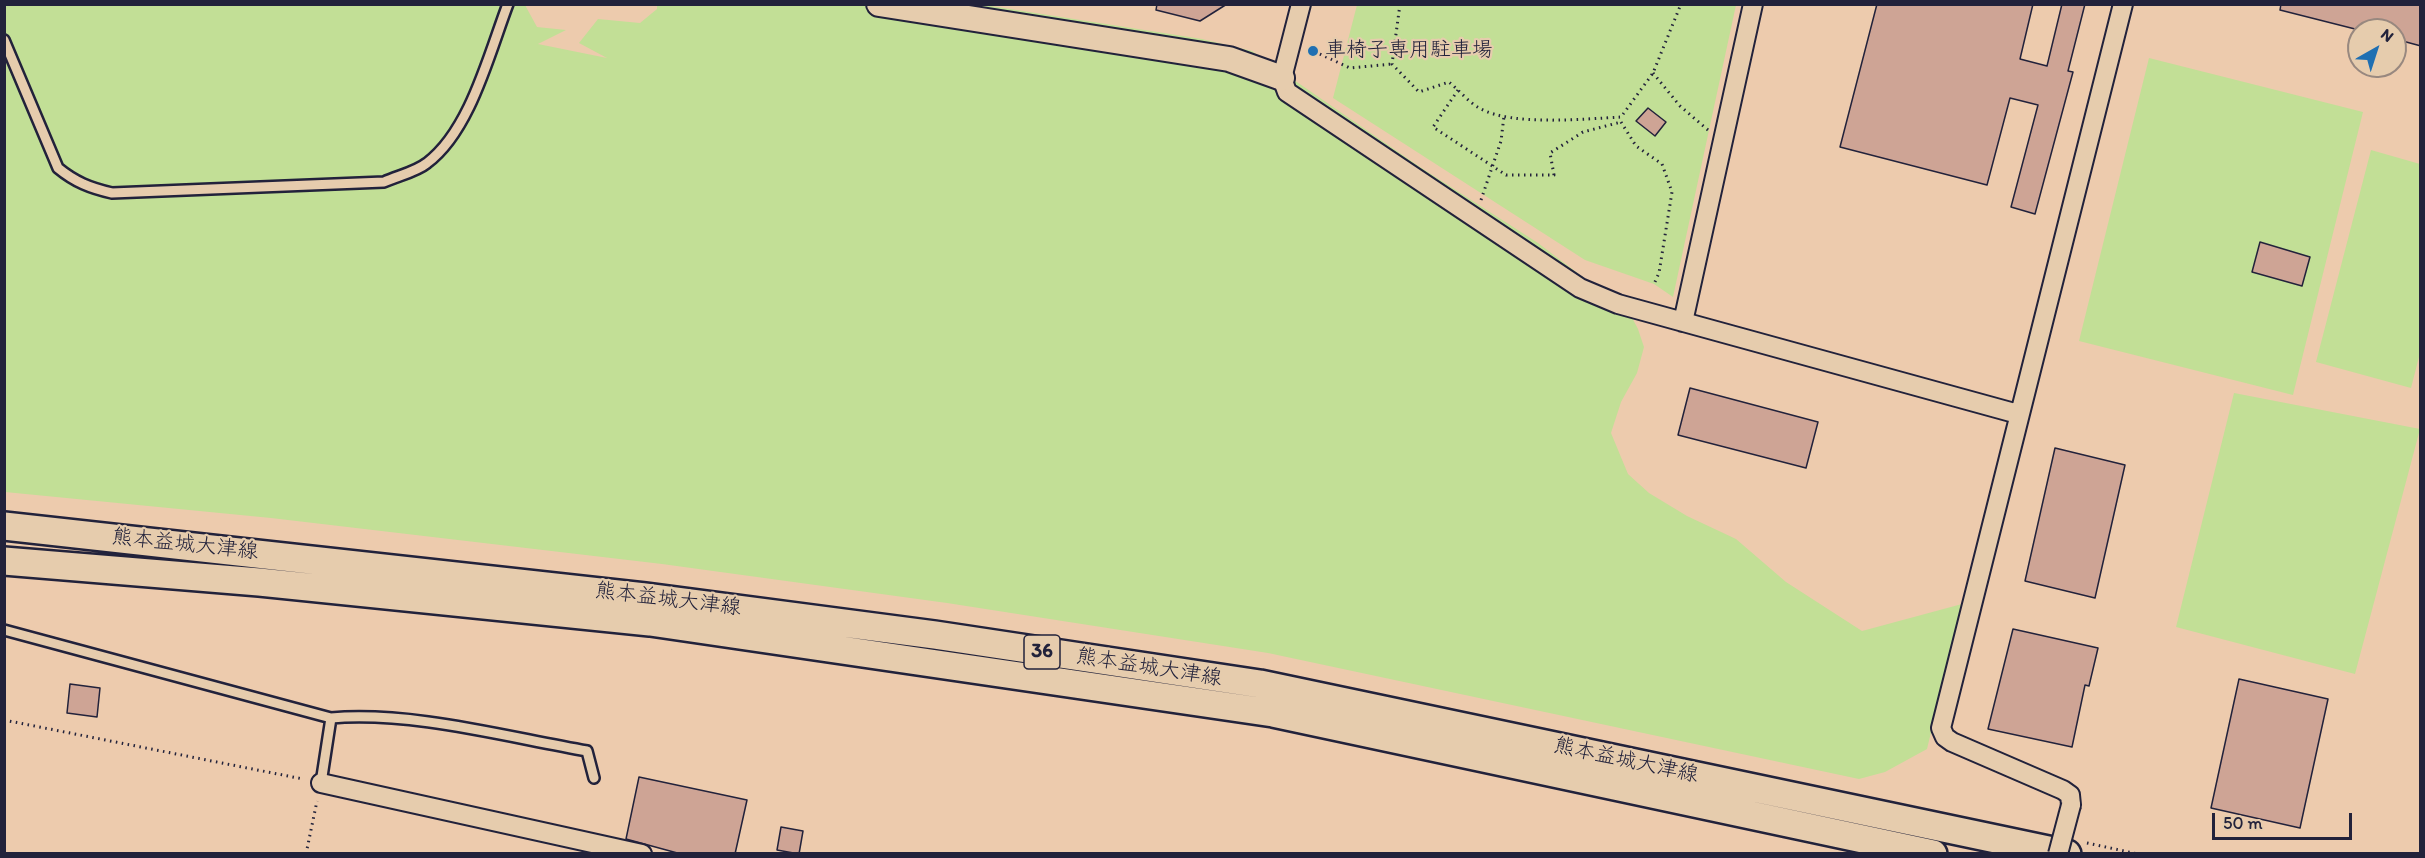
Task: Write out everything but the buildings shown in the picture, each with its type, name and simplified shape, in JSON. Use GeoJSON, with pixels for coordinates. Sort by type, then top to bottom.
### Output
{"type":"FeatureCollection","features":[{"type":"Feature","properties":{"kind":"main road","name":"熊本益城大津線"},"geometry":{"type":"LineString","coordinates":[[4,526],[645,597],[935,635],[1260,684],[2067,854]]}},
{"type":"Feature","properties":{"kind":"main road","name":"熊本益城大津線"},"geometry":{"type":"LineString","coordinates":[[4,561],[259,582],[650,622],[1273,713],[1933,854]]}},
{"type":"Feature","properties":{"kind":"street"},"geometry":{"type":"LineString","coordinates":[[879,4],[1229,59],[1282,78]]}},
{"type":"Feature","properties":{"kind":"street"},"geometry":{"type":"LineString","coordinates":[[1300,4],[1282,78],[1287,92],[1580,288],[1618,304],[2018,414]]}},
{"type":"Feature","properties":{"kind":"street"},"geometry":{"type":"LineString","coordinates":[[1683,322],[1753,4]]}},
{"type":"Feature","properties":{"kind":"street"},"geometry":{"type":"LineString","coordinates":[[2058,854],[2071,805],[2070,795],[1952,742],[1941,728],[2018,414],[2123,4]]}},
{"type":"Feature","properties":{"kind":"street"},"geometry":{"type":"LineString","coordinates":[[321,783],[642,854]]}},
{"type":"Feature","properties":{"kind":"lane"},"geometry":{"type":"LineString","coordinates":[[4,40],[58,168],[75,182],[89,188],[112,193],[384,182],[426,164],[452,137],[472,97],[508,4]]}},
{"type":"Feature","properties":{"kind":"lane"},"geometry":{"type":"LineString","coordinates":[[4,630],[331,718],[361,715],[405,719],[587,752],[594,778]]}},
{"type":"Feature","properties":{"kind":"lane"},"geometry":{"type":"LineString","coordinates":[[321,783],[331,718]]}},
{"type":"Feature","properties":{"kind":"path"},"geometry":{"type":"LineString","coordinates":[[1392,64],[1401,4]]}},
{"type":"Feature","properties":{"kind":"path"},"geometry":{"type":"LineString","coordinates":[[1458,90],[1433,128],[1506,175],[1554,175],[1550,153],[1583,132],[1621,119],[1653,73],[1681,4]]}},
{"type":"Feature","properties":{"kind":"path"},"geometry":{"type":"LineString","coordinates":[[1304,46],[1350,68],[1392,64]]}},
{"type":"Feature","properties":{"kind":"path"},"geometry":{"type":"LineString","coordinates":[[1392,64],[1419,92],[1449,82],[1481,109],[1504,116],[1556,120],[1621,119]]}},
{"type":"Feature","properties":{"kind":"path"},"geometry":{"type":"LineString","coordinates":[[1653,73],[1680,106],[1714,134]]}},
{"type":"Feature","properties":{"kind":"path"},"geometry":{"type":"LineString","coordinates":[[1480,202],[1501,141],[1504,116]]}},
{"type":"Feature","properties":{"kind":"path"},"geometry":{"type":"LineString","coordinates":[[1621,119],[1636,146],[1662,164],[1672,192],[1659,273],[1654,284]]}},
{"type":"Feature","properties":{"kind":"path"},"geometry":{"type":"LineString","coordinates":[[4,720],[321,783],[306,854]]}},
{"type":"Feature","properties":{"kind":"green space"},"geometry":{"type":"Polygon","coordinates":[[[978,4],[1202,39],[1252,51],[1420,167],[1538,243],[1629,312],[1644,347],[1637,373],[1621,402],[1611,433],[1628,474],[1649,493],[1687,516],[1736,539],[1786,582],[1862,631],[1962,604],[1927,749],[1885,772],[1859,779],[1268,653],[947,603],[662,564],[271,518],[5,492],[4,5],[525,5],[537,27],[566,30],[538,44],[607,58],[579,43],[598,19],[640,23],[657,9],[657,5],[978,4]]]}},
{"type":"Feature","properties":{"kind":"green space"},"geometry":{"type":"Polygon","coordinates":[[[1357,5],[1736,5],[1673,297],[1654,284],[1585,260],[1333,98],[1357,5]]]}},
{"type":"Feature","properties":{"kind":"green space"},"geometry":{"type":"Polygon","coordinates":[[[2149,58],[2363,112],[2293,395],[2079,341],[2149,58]]]}},
{"type":"Feature","properties":{"kind":"green space"},"geometry":{"type":"Polygon","coordinates":[[[2371,150],[2420,164],[2420,353],[2411,388],[2316,362],[2371,150]]]}},
{"type":"Feature","properties":{"kind":"green space"},"geometry":{"type":"Polygon","coordinates":[[[2234,393],[2420,429],[2355,674],[2176,627],[2234,393]]]}},
{"type":"Feature","properties":{"kind":"place","name":"車椅子専用駐車場"},"geometry":{"type":"Point","coordinates":[1313,51]}}]}
